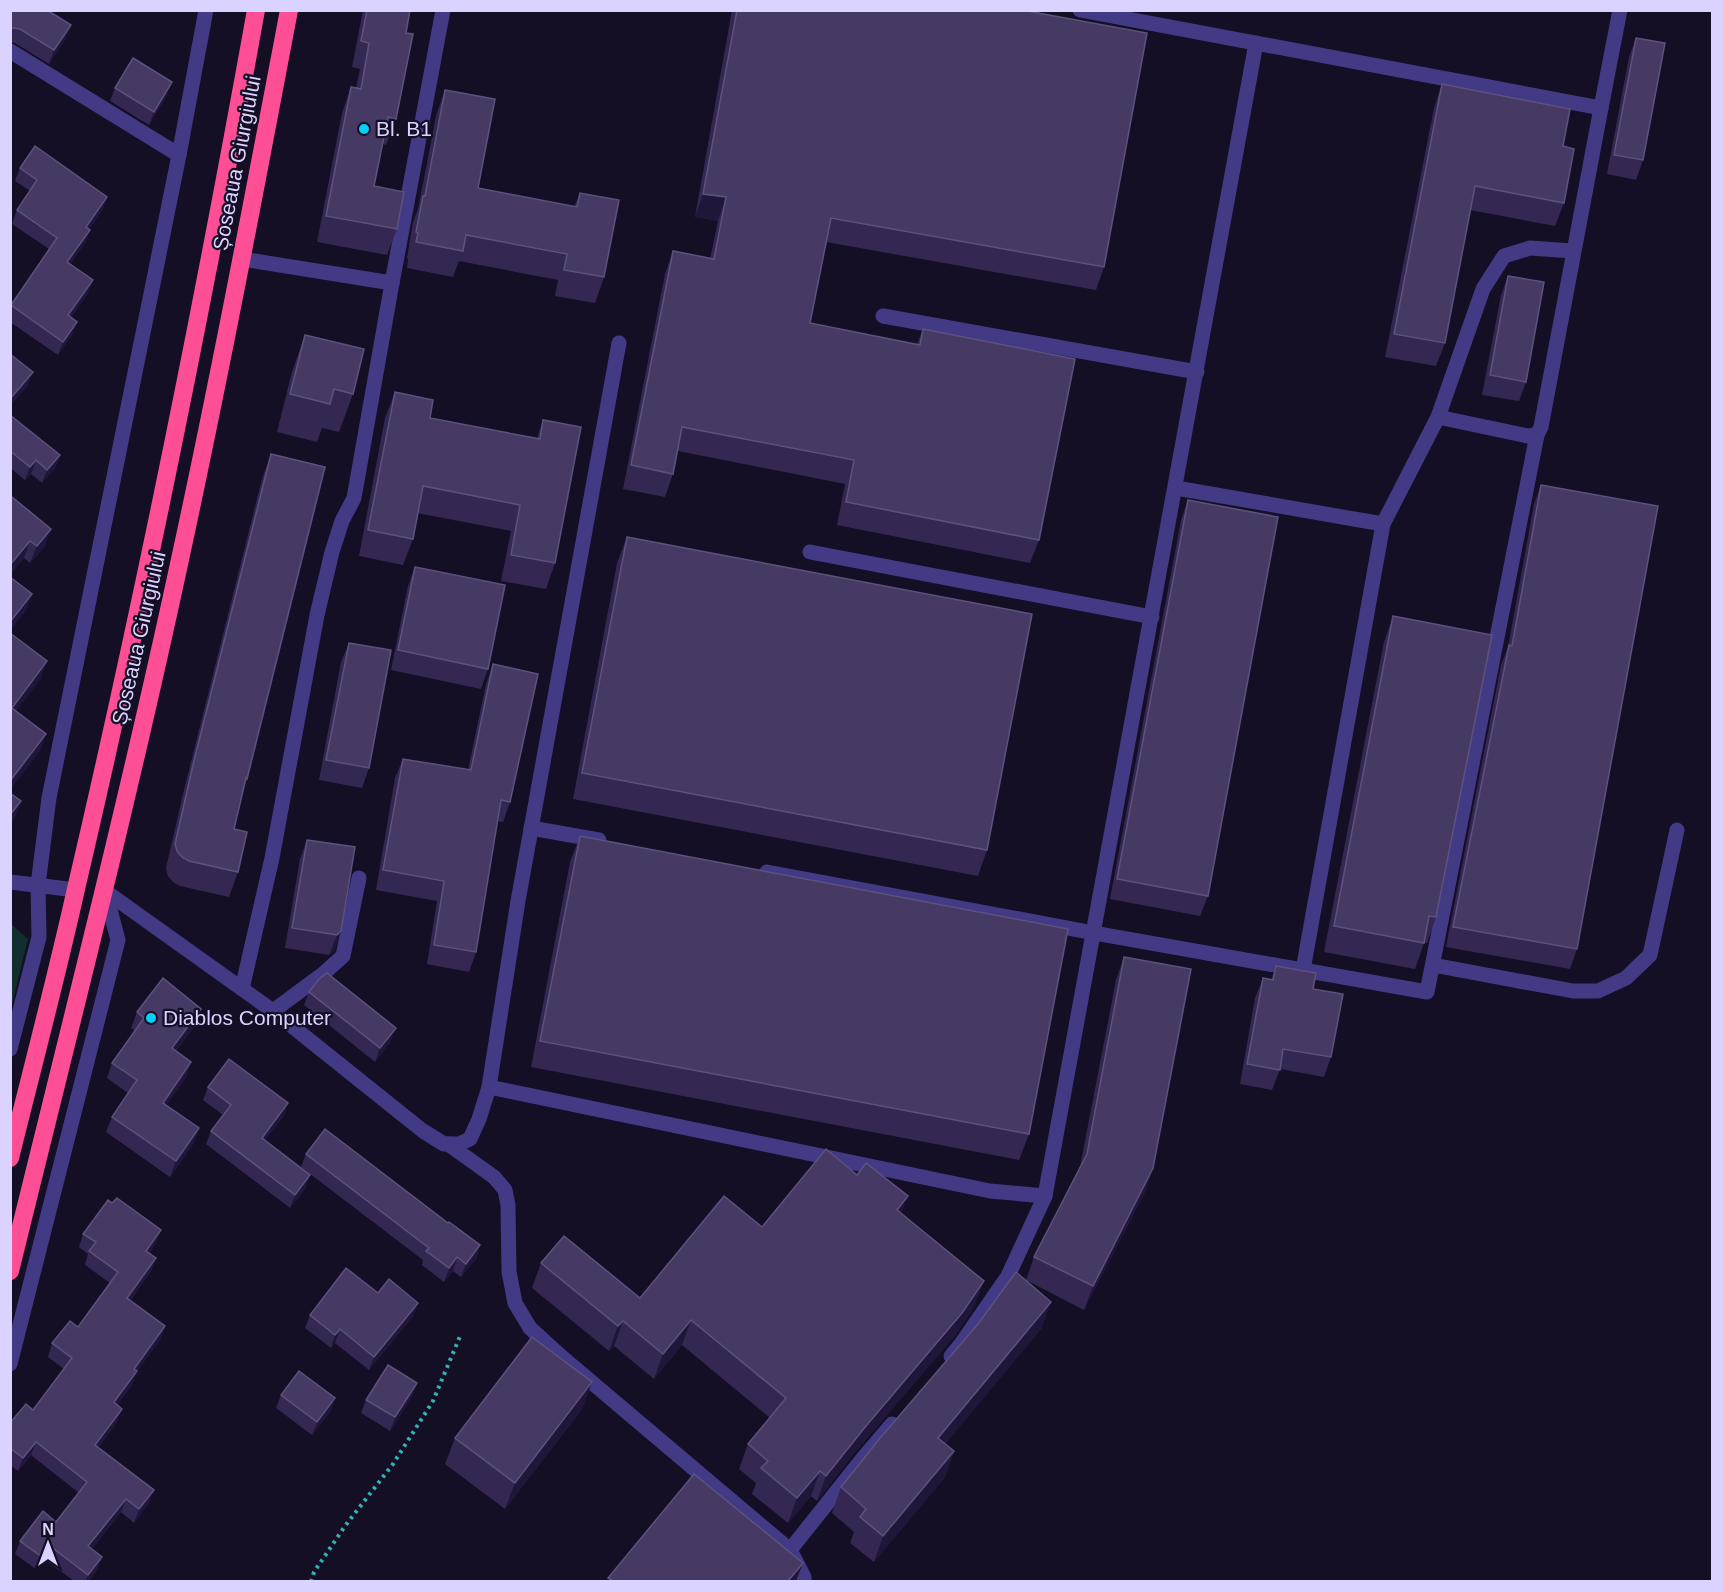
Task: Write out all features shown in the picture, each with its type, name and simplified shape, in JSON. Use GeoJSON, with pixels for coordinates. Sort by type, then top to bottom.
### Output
{"type":"FeatureCollection","features":[{"type":"Feature","properties":{"kind":"highway","name":"Șoseaua Giurgiului"},"geometry":{"type":"LineString","coordinates":[[10,1158],[76,890],[149,561],[256,10]]}},
{"type":"Feature","properties":{"kind":"highway","name":"Șoseaua Giurgiului"},"geometry":{"type":"LineString","coordinates":[[10,1270],[105,891],[179,564],[242,259],[289,10]]}},
{"type":"Feature","properties":{"kind":"street"},"geometry":{"type":"LineString","coordinates":[[10,1050],[39,937],[38,885],[49,798],[206,10]]}},
{"type":"Feature","properties":{"kind":"street"},"geometry":{"type":"LineString","coordinates":[[242,989],[272,858],[317,615],[332,552],[342,521],[354,498],[443,10]]}},
{"type":"Feature","properties":{"kind":"street"},"geometry":{"type":"LineString","coordinates":[[1080,10],[1601,108]]}},
{"type":"Feature","properties":{"kind":"street"},"geometry":{"type":"LineString","coordinates":[[754,869],[1094,933],[1427,992],[1541,427],[1620,10]]}},
{"type":"Feature","properties":{"kind":"street"},"geometry":{"type":"LineString","coordinates":[[939,1370],[961,1344],[1008,1276],[1045,1196],[1256,43]]}},
{"type":"Feature","properties":{"kind":"street"},"geometry":{"type":"LineString","coordinates":[[10,51],[178,154]]}},
{"type":"Feature","properties":{"kind":"street"},"geometry":{"type":"LineString","coordinates":[[1303,970],[1383,524],[1438,417],[1483,289],[1504,256],[1530,248],[1573,251]]}},
{"type":"Feature","properties":{"kind":"street"},"geometry":{"type":"LineString","coordinates":[[242,259],[392,283]]}},
{"type":"Feature","properties":{"kind":"street"},"geometry":{"type":"LineString","coordinates":[[883,316],[1197,372]]}},
{"type":"Feature","properties":{"kind":"street"},"geometry":{"type":"LineString","coordinates":[[105,891],[273,1011],[423,1131],[444,1144],[459,1144],[470,1139],[489,1087],[516,913],[619,343]]}},
{"type":"Feature","properties":{"kind":"street"},"geometry":{"type":"LineString","coordinates":[[1438,417],[1528,436],[1538,435]]}},
{"type":"Feature","properties":{"kind":"street"},"geometry":{"type":"LineString","coordinates":[[1176,488],[1383,524]]}},
{"type":"Feature","properties":{"kind":"street"},"geometry":{"type":"LineString","coordinates":[[810,552],[1152,617]]}},
{"type":"Feature","properties":{"kind":"street"},"geometry":{"type":"LineString","coordinates":[[531,828],[613,843]]}},
{"type":"Feature","properties":{"kind":"street"},"geometry":{"type":"LineString","coordinates":[[1432,965],[1573,991],[1598,991],[1626,978],[1650,955],[1677,830]]}},
{"type":"Feature","properties":{"kind":"street"},"geometry":{"type":"LineString","coordinates":[[273,1011],[343,956],[359,878]]}},
{"type":"Feature","properties":{"kind":"street"},"geometry":{"type":"LineString","coordinates":[[10,882],[76,890]]}},
{"type":"Feature","properties":{"kind":"street"},"geometry":{"type":"LineString","coordinates":[[10,1364],[118,940],[105,891]]}},
{"type":"Feature","properties":{"kind":"street"},"geometry":{"type":"LineString","coordinates":[[489,1087],[990,1191],[1045,1196]]}},
{"type":"Feature","properties":{"kind":"street"},"geometry":{"type":"LineString","coordinates":[[448,1144],[494,1177],[505,1190],[508,1205],[509,1272],[516,1303],[530,1328],[790,1550],[804,1581]]}},
{"type":"Feature","properties":{"kind":"street"},"geometry":{"type":"LineString","coordinates":[[790,1550],[901,1414]]}},
{"type":"Feature","properties":{"kind":"path"},"geometry":{"type":"LineString","coordinates":[[311,1581],[345,1526],[393,1464],[433,1401],[461,1334]]}},
{"type":"Feature","properties":{"kind":"green space"},"geometry":{"type":"Polygon","coordinates":[[[11,924],[28,939],[11,1008],[11,924]]]}},
{"type":"Feature","properties":{"kind":"building"},"geometry":{"type":"Polygon","coordinates":[[[10,10],[47,10],[71,25],[54,50],[20,29],[10,27],[10,10]]]}},
{"type":"Feature","properties":{"kind":"building","name":"Bl. B1"},"geometry":{"type":"Polygon","coordinates":[[[367,10],[410,10],[406,33],[413,34],[396,119],[388,117],[374,186],[404,192],[397,229],[326,216],[351,87],[361,89],[369,43],[361,41],[367,10]]]}},
{"type":"Feature","properties":{"kind":"building"},"geometry":{"type":"Polygon","coordinates":[[[737,10],[1022,10],[1147,33],[1104,267],[831,218],[810,323],[920,345],[923,329],[1075,359],[1039,540],[846,502],[854,460],[682,427],[673,474],[631,465],[673,251],[714,259],[726,197],[703,194],[737,10]]]}},
{"type":"Feature","properties":{"kind":"building"},"geometry":{"type":"Polygon","coordinates":[[[1636,38],[1665,43],[1643,160],[1614,155],[1636,38]]]}},
{"type":"Feature","properties":{"kind":"building"},"geometry":{"type":"Polygon","coordinates":[[[133,58],[172,82],[154,112],[115,88],[133,58]]]}},
{"type":"Feature","properties":{"kind":"building"},"geometry":{"type":"Polygon","coordinates":[[[1442,84],[1570,109],[1563,146],[1574,149],[1564,203],[1475,186],[1445,343],[1394,334],[1442,84]]]}},
{"type":"Feature","properties":{"kind":"building"},"geometry":{"type":"Polygon","coordinates":[[[445,90],[495,99],[478,188],[577,207],[580,193],[619,200],[604,277],[564,270],[567,254],[466,235],[463,251],[416,242],[418,233],[416,232],[445,90]]]}},
{"type":"Feature","properties":{"kind":"building"},"geometry":{"type":"Polygon","coordinates":[[[35,146],[107,197],[86,227],[90,230],[67,262],[93,280],[68,315],[77,322],[63,342],[11,305],[57,238],[17,210],[37,180],[20,168],[35,146]]]}},
{"type":"Feature","properties":{"kind":"building"},"geometry":{"type":"Polygon","coordinates":[[[1508,276],[1544,282],[1526,382],[1490,375],[1508,276]]]}},
{"type":"Feature","properties":{"kind":"building"},"geometry":{"type":"Polygon","coordinates":[[[305,335],[364,349],[353,394],[334,389],[330,404],[290,394],[305,335]]]}},
{"type":"Feature","properties":{"kind":"building"},"geometry":{"type":"Polygon","coordinates":[[[10,354],[33,372],[10,399],[10,354]]]}},
{"type":"Feature","properties":{"kind":"building"},"geometry":{"type":"Polygon","coordinates":[[[395,392],[433,400],[430,418],[540,439],[543,420],[581,427],[555,563],[511,555],[520,505],[423,486],[413,539],[368,530],[395,392]]]}},
{"type":"Feature","properties":{"kind":"building"},"geometry":{"type":"Polygon","coordinates":[[[10,415],[60,455],[47,470],[36,460],[30,467],[10,451],[10,415]]]}},
{"type":"Feature","properties":{"kind":"building"},"geometry":{"type":"Polygon","coordinates":[[[271,454],[325,467],[234,829],[247,832],[238,872],[189,861],[177,851],[175,844],[271,454]]]}},
{"type":"Feature","properties":{"kind":"building"},"geometry":{"type":"Polygon","coordinates":[[[1541,485],[1658,506],[1577,949],[1453,927],[1509,645],[1512,646],[1541,485]]]}},
{"type":"Feature","properties":{"kind":"building"},"geometry":{"type":"Polygon","coordinates":[[[12,497],[51,529],[37,546],[30,541],[10,565],[10,499],[12,497]]]}},
{"type":"Feature","properties":{"kind":"building"},"geometry":{"type":"Polygon","coordinates":[[[1188,500],[1278,517],[1208,896],[1117,879],[1188,500]]]}},
{"type":"Feature","properties":{"kind":"building"},"geometry":{"type":"Polygon","coordinates":[[[627,537],[1032,614],[987,850],[582,773],[627,537]]]}},
{"type":"Feature","properties":{"kind":"building"},"geometry":{"type":"Polygon","coordinates":[[[415,567],[505,585],[488,669],[398,650],[415,567]]]}},
{"type":"Feature","properties":{"kind":"building"},"geometry":{"type":"Polygon","coordinates":[[[10,577],[32,594],[10,622],[10,577]]]}},
{"type":"Feature","properties":{"kind":"building"},"geometry":{"type":"Polygon","coordinates":[[[1393,616],[1492,635],[1436,917],[1429,916],[1424,943],[1334,926],[1393,616]]]}},
{"type":"Feature","properties":{"kind":"building"},"geometry":{"type":"Polygon","coordinates":[[[10,633],[47,661],[12,708],[46,734],[10,781],[10,633]]]}},
{"type":"Feature","properties":{"kind":"building"},"geometry":{"type":"Polygon","coordinates":[[[349,643],[391,650],[369,768],[326,760],[349,643]]]}},
{"type":"Feature","properties":{"kind":"building"},"geometry":{"type":"Polygon","coordinates":[[[493,664],[538,674],[510,802],[501,800],[476,952],[434,945],[444,881],[383,870],[403,759],[471,770],[493,664]]]}},
{"type":"Feature","properties":{"kind":"building"},"geometry":{"type":"Polygon","coordinates":[[[10,793],[21,801],[10,815],[10,793]]]}},
{"type":"Feature","properties":{"kind":"building"},"geometry":{"type":"Polygon","coordinates":[[[580,836],[1068,929],[1029,1134],[540,1041],[580,836]]]}},
{"type":"Feature","properties":{"kind":"building"},"geometry":{"type":"Polygon","coordinates":[[[307,840],[355,847],[341,931],[337,935],[292,928],[307,840]]]}},
{"type":"Feature","properties":{"kind":"building"},"geometry":{"type":"Polygon","coordinates":[[[1124,957],[1191,969],[1153,1168],[1093,1286],[1034,1257],[1087,1154],[1124,957]]]}},
{"type":"Feature","properties":{"kind":"building"},"geometry":{"type":"Polygon","coordinates":[[[1276,966],[1316,973],[1313,989],[1343,994],[1331,1057],[1283,1049],[1280,1070],[1247,1064],[1263,978],[1273,980],[1276,966]]]}},
{"type":"Feature","properties":{"kind":"building"},"geometry":{"type":"Polygon","coordinates":[[[327,973],[396,1028],[380,1048],[309,992],[327,973]]]}},
{"type":"Feature","properties":{"kind":"building"},"geometry":{"type":"Polygon","coordinates":[[[163,978],[201,1009],[172,1048],[191,1062],[163,1103],[199,1128],[176,1161],[112,1117],[137,1080],[112,1063],[144,1018],[137,1012],[163,978]]]}},
{"type":"Feature","properties":{"kind":"building"},"geometry":{"type":"Polygon","coordinates":[[[229,1059],[288,1103],[262,1138],[310,1175],[295,1195],[211,1131],[231,1105],[208,1087],[229,1059]]]}},
{"type":"Feature","properties":{"kind":"building"},"geometry":{"type":"Polygon","coordinates":[[[325,1129],[480,1245],[466,1264],[457,1257],[449,1268],[426,1251],[429,1248],[306,1154],[325,1129]]]}},
{"type":"Feature","properties":{"kind":"building"},"geometry":{"type":"Polygon","coordinates":[[[826,1149],[857,1175],[866,1163],[908,1196],[897,1210],[984,1281],[962,1313],[826,1476],[820,1471],[797,1498],[761,1468],[768,1461],[748,1444],[786,1398],[691,1320],[663,1354],[623,1321],[618,1326],[541,1263],[564,1236],[640,1298],[724,1196],[762,1227],[826,1149]]]}},
{"type":"Feature","properties":{"kind":"building"},"geometry":{"type":"Polygon","coordinates":[[[117,1198],[161,1230],[146,1251],[156,1258],[127,1298],[165,1326],[134,1369],[137,1371],[114,1402],[122,1409],[95,1445],[154,1490],[139,1509],[126,1499],[88,1546],[102,1557],[88,1575],[50,1546],[42,1557],[20,1541],[43,1511],[56,1522],[87,1482],[36,1442],[23,1458],[10,1448],[10,1423],[26,1404],[33,1410],[72,1358],[52,1343],[70,1321],[78,1327],[118,1272],[89,1251],[96,1242],[83,1234],[108,1200],[112,1203],[117,1198]]]}},
{"type":"Feature","properties":{"kind":"building"},"geometry":{"type":"Polygon","coordinates":[[[346,1268],[378,1293],[389,1279],[418,1303],[374,1357],[340,1329],[335,1335],[310,1315],[346,1268]]]}},
{"type":"Feature","properties":{"kind":"building"},"geometry":{"type":"Polygon","coordinates":[[[1016,1272],[1051,1302],[938,1438],[954,1451],[883,1536],[860,1517],[866,1509],[841,1487],[978,1324],[1016,1272]]]}},
{"type":"Feature","properties":{"kind":"building"},"geometry":{"type":"Polygon","coordinates":[[[532,1337],[592,1382],[515,1483],[455,1438],[532,1337]]]}},
{"type":"Feature","properties":{"kind":"building"},"geometry":{"type":"Polygon","coordinates":[[[388,1365],[417,1383],[395,1417],[366,1400],[388,1365]]]}},
{"type":"Feature","properties":{"kind":"building"},"geometry":{"type":"Polygon","coordinates":[[[299,1371],[335,1398],[317,1422],[281,1395],[299,1371]]]}},
{"type":"Feature","properties":{"kind":"building"},"geometry":{"type":"Polygon","coordinates":[[[694,1474],[803,1563],[788,1581],[613,1581],[608,1578],[694,1474]]]}},
{"type":"Feature","properties":{"kind":"place","name":"Bl. B1"},"geometry":{"type":"Point","coordinates":[364,129]}},
{"type":"Feature","properties":{"kind":"place","name":"Diablos Computer"},"geometry":{"type":"Point","coordinates":[151,1018]}}]}
